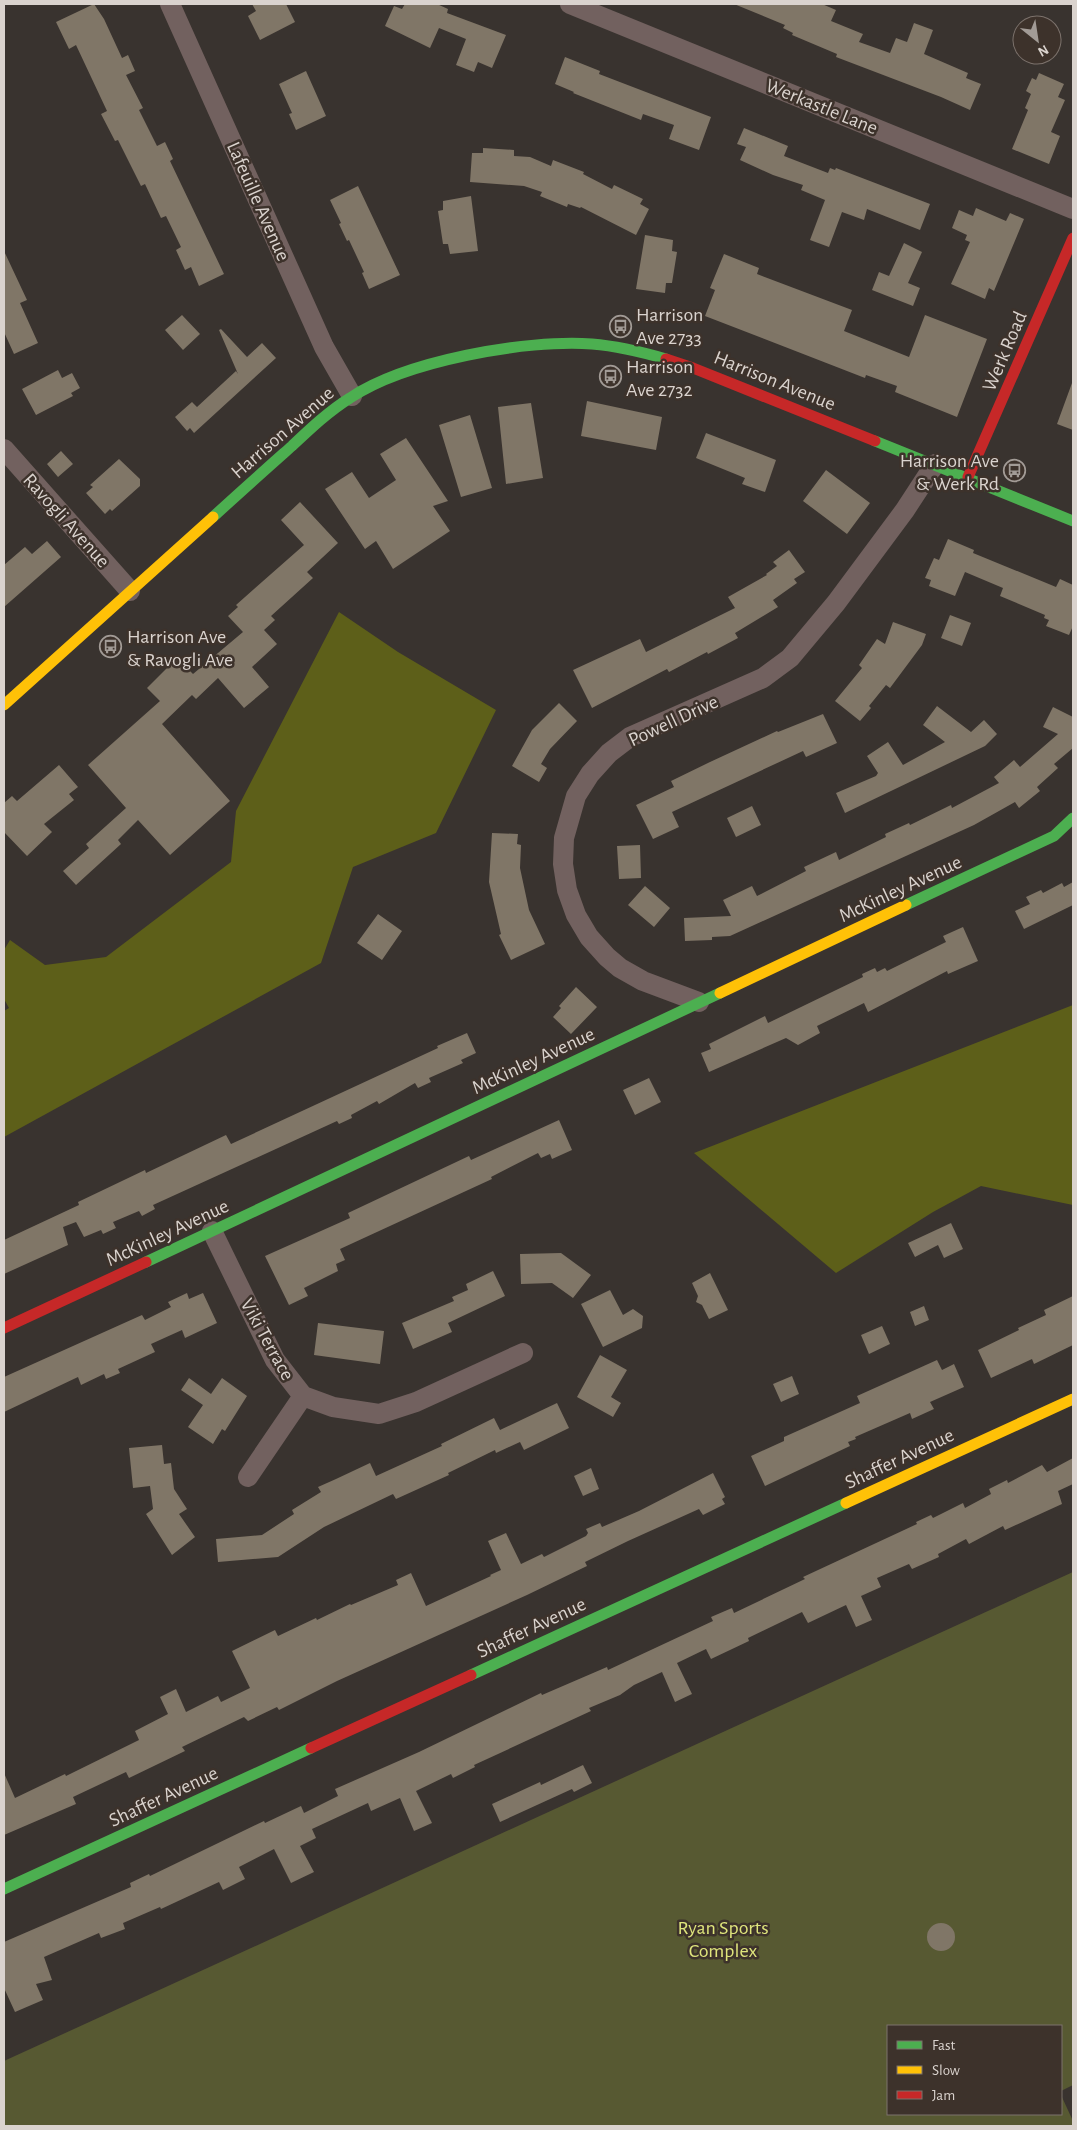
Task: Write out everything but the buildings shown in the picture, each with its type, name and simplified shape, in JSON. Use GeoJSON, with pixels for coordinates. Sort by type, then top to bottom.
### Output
{"type":"FeatureCollection","features":[{"type":"Feature","properties":{"kind":"street","name":"Lafeuille Avenue"},"geometry":{"type":"LineString","coordinates":[[170,4],[324,346],[352,396]]}},
{"type":"Feature","properties":{"kind":"street","name":"Werkastle Lane"},"geometry":{"type":"LineString","coordinates":[[570,4],[1073,209]]}},
{"type":"Feature","properties":{"kind":"street","name":"Werk Road"},"geometry":{"type":"LineString","coordinates":[[968,477],[1073,238]]}},
{"type":"Feature","properties":{"kind":"street","name":"Harrison Avenue"},"geometry":{"type":"LineString","coordinates":[[4,705],[327,414],[352,396],[381,382],[413,371],[461,358],[529,345],[590,344],[654,354],[1073,520]]}},
{"type":"Feature","properties":{"kind":"street","name":"Ravogli Avenue"},"geometry":{"type":"LineString","coordinates":[[4,449],[130,591]]}},
{"type":"Feature","properties":{"kind":"street","name":"Powell Drive"},"geometry":{"type":"LineString","coordinates":[[699,1002],[643,982],[613,962],[589,938],[576,915],[570,898],[563,864],[564,838],[576,796],[590,774],[630,737],[763,678],[790,658],[836,602],[905,510],[935,464]]}},
{"type":"Feature","properties":{"kind":"street","name":"McKinley Avenue"},"geometry":{"type":"LineString","coordinates":[[4,1328],[1054,836],[1073,818]]}},
{"type":"Feature","properties":{"kind":"street","name":"Viki Terrace"},"geometry":{"type":"LineString","coordinates":[[212,1231],[275,1360],[303,1396],[333,1407],[379,1414],[416,1402],[523,1353]]}},
{"type":"Feature","properties":{"kind":"street"},"geometry":{"type":"LineString","coordinates":[[248,1477],[303,1396]]}},
{"type":"Feature","properties":{"kind":"street","name":"Shaffer Avenue"},"geometry":{"type":"LineString","coordinates":[[4,1889],[1073,1399]]}},
{"type":"Feature","properties":{"kind":"green space","name":"Ryan Sports Complex"},"geometry":{"type":"Polygon","coordinates":[[[1073,1572],[1073,2085],[1062,2090],[1062,2025],[887,2025],[887,2115],[1062,2115],[1062,2097],[1073,2121],[1073,2126],[4,2126],[4,2061],[1073,1572]]]}},
{"type":"Feature","properties":{"kind":"shaded area"},"geometry":{"type":"Polygon","coordinates":[[[339,612],[398,652],[496,710],[436,833],[353,867],[321,963],[4,1137],[4,1011],[9,1008],[4,999],[4,950],[10,940],[45,965],[106,957],[231,862],[236,811],[339,612]]]}},
{"type":"Feature","properties":{"kind":"shaded area"},"geometry":{"type":"Polygon","coordinates":[[[1073,1005],[1073,1205],[981,1186],[933,1212],[836,1273],[694,1153],[1073,1005]]]}},
{"type":"Feature","properties":{"kind":"traffic: fast"},"geometry":{"type":"LineString","coordinates":[[213,517],[335,409],[373,385],[402,373],[467,355],[501,349],[565,343],[611,346],[666,359]]}},
{"type":"Feature","properties":{"kind":"traffic: fast"},"geometry":{"type":"LineString","coordinates":[[875,441],[1073,521]]}},
{"type":"Feature","properties":{"kind":"traffic: fast"},"geometry":{"type":"LineString","coordinates":[[906,905],[1054,836],[1073,818]]}},
{"type":"Feature","properties":{"kind":"traffic: fast"},"geometry":{"type":"LineString","coordinates":[[146,1262],[720,993]]}},
{"type":"Feature","properties":{"kind":"traffic: fast"},"geometry":{"type":"LineString","coordinates":[[471,1675],[846,1503]]}},
{"type":"Feature","properties":{"kind":"traffic: fast"},"geometry":{"type":"LineString","coordinates":[[4,1889],[311,1748]]}},
{"type":"Feature","properties":{"kind":"traffic: slow"},"geometry":{"type":"LineString","coordinates":[[4,705],[213,517]]}},
{"type":"Feature","properties":{"kind":"traffic: slow"},"geometry":{"type":"LineString","coordinates":[[720,993],[906,905]]}},
{"type":"Feature","properties":{"kind":"traffic: slow"},"geometry":{"type":"LineString","coordinates":[[846,1503],[1073,1399]]}},
{"type":"Feature","properties":{"kind":"traffic: jam"},"geometry":{"type":"LineString","coordinates":[[968,477],[1073,238]]}},
{"type":"Feature","properties":{"kind":"traffic: jam"},"geometry":{"type":"LineString","coordinates":[[666,359],[875,441]]}},
{"type":"Feature","properties":{"kind":"traffic: jam"},"geometry":{"type":"LineString","coordinates":[[4,1328],[146,1262]]}},
{"type":"Feature","properties":{"kind":"traffic: jam"},"geometry":{"type":"LineString","coordinates":[[311,1748],[471,1675]]}},
{"type":"Feature","properties":{"kind":"place","name":"Harrison Ave 2733"},"geometry":{"type":"Point","coordinates":[620,326]}},
{"type":"Feature","properties":{"kind":"place","name":"Harrison Ave 2732"},"geometry":{"type":"Point","coordinates":[610,377]}},
{"type":"Feature","properties":{"kind":"place","name":"Harrison Ave & Werk Rd"},"geometry":{"type":"Point","coordinates":[1015,471]}},
{"type":"Feature","properties":{"kind":"place","name":"Harrison Ave & Ravogli Ave"},"geometry":{"type":"Point","coordinates":[111,647]}}]}
